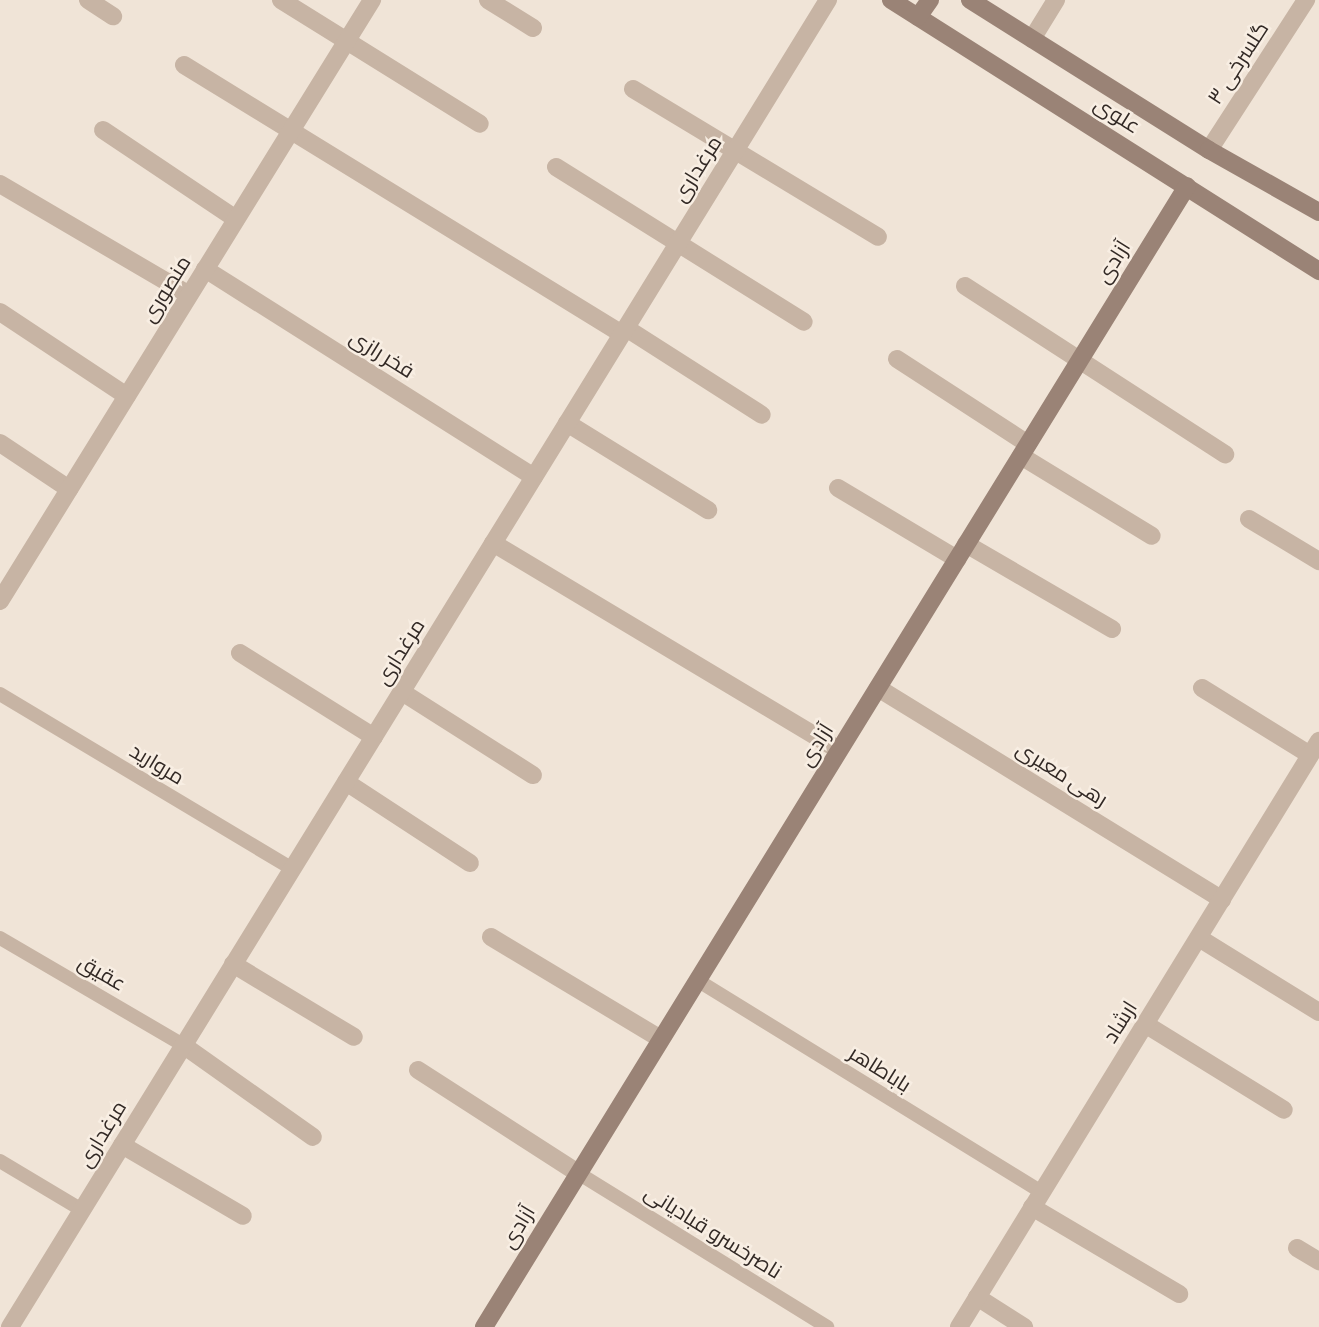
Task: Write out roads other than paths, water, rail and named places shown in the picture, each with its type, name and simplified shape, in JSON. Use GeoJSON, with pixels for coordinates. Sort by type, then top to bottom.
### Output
{"type":"FeatureCollection","features":[{"type":"Feature","properties":{"kind":"street"},"geometry":{"type":"LineString","coordinates":[[88,0],[113,16]]}},
{"type":"Feature","properties":{"kind":"street"},"geometry":{"type":"LineString","coordinates":[[281,0],[480,124]]}},
{"type":"Feature","properties":{"kind":"street","name":"منصوری"},"geometry":{"type":"LineString","coordinates":[[0,601],[372,0]]}},
{"type":"Feature","properties":{"kind":"street"},"geometry":{"type":"LineString","coordinates":[[488,0],[533,28]]}},
{"type":"Feature","properties":{"kind":"street","name":"مرغداری"},"geometry":{"type":"LineString","coordinates":[[10,1327],[828,0]]}},
{"type":"Feature","properties":{"kind":"street","name":"علوی"},"geometry":{"type":"LineString","coordinates":[[891,0],[1319,271]]}},
{"type":"Feature","properties":{"kind":"street"},"geometry":{"type":"LineString","coordinates":[[918,17],[930,0]]}},
{"type":"Feature","properties":{"kind":"street","name":"علوی"},"geometry":{"type":"LineString","coordinates":[[970,0],[1209,150],[1319,212]]}},
{"type":"Feature","properties":{"kind":"street"},"geometry":{"type":"LineString","coordinates":[[1032,39],[1056,0]]}},
{"type":"Feature","properties":{"kind":"street","name":"گلسرخی ۳"},"geometry":{"type":"LineString","coordinates":[[1209,150],[1306,0]]}},
{"type":"Feature","properties":{"kind":"street"},"geometry":{"type":"LineString","coordinates":[[184,65],[762,415]]}},
{"type":"Feature","properties":{"kind":"street"},"geometry":{"type":"LineString","coordinates":[[633,89],[734,153],[878,237]]}},
{"type":"Feature","properties":{"kind":"street"},"geometry":{"type":"LineString","coordinates":[[103,130],[236,219]]}},
{"type":"Feature","properties":{"kind":"street"},"geometry":{"type":"LineString","coordinates":[[556,167],[804,322]]}},
{"type":"Feature","properties":{"kind":"street"},"geometry":{"type":"LineString","coordinates":[[0,184],[189,295]]}},
{"type":"Feature","properties":{"kind":"street","name":"آزادی"},"geometry":{"type":"LineString","coordinates":[[484,1327],[1187,186]]}},
{"type":"Feature","properties":{"kind":"street","name":"فخر رازی"},"geometry":{"type":"LineString","coordinates":[[205,269],[534,477]]}},
{"type":"Feature","properties":{"kind":"street"},"geometry":{"type":"LineString","coordinates":[[964,286],[1225,454]]}},
{"type":"Feature","properties":{"kind":"street"},"geometry":{"type":"LineString","coordinates":[[0,312],[127,397]]}},
{"type":"Feature","properties":{"kind":"street"},"geometry":{"type":"LineString","coordinates":[[897,359],[1024,450],[1152,536]]}},
{"type":"Feature","properties":{"kind":"street"},"geometry":{"type":"LineString","coordinates":[[567,423],[708,510]]}},
{"type":"Feature","properties":{"kind":"street"},"geometry":{"type":"LineString","coordinates":[[0,443],[69,489]]}},
{"type":"Feature","properties":{"kind":"street"},"geometry":{"type":"LineString","coordinates":[[838,488],[1112,629]]}},
{"type":"Feature","properties":{"kind":"street"},"geometry":{"type":"LineString","coordinates":[[1249,519],[1319,561]]}},
{"type":"Feature","properties":{"kind":"street"},"geometry":{"type":"LineString","coordinates":[[493,543],[839,750]]}},
{"type":"Feature","properties":{"kind":"street"},"geometry":{"type":"LineString","coordinates":[[240,653],[374,737]]}},
{"type":"Feature","properties":{"kind":"street","name":"رهی معیری"},"geometry":{"type":"LineString","coordinates":[[878,688],[1222,900]]}},
{"type":"Feature","properties":{"kind":"street"},"geometry":{"type":"LineString","coordinates":[[1202,688],[1315,748]]}},
{"type":"Feature","properties":{"kind":"street"},"geometry":{"type":"LineString","coordinates":[[402,692],[534,775]]}},
{"type":"Feature","properties":{"kind":"street","name":"ارشاد"},"geometry":{"type":"LineString","coordinates":[[959,1327],[1315,748]]}},
{"type":"Feature","properties":{"kind":"street"},"geometry":{"type":"LineString","coordinates":[[346,782],[470,863]]}},
{"type":"Feature","properties":{"kind":"street"},"geometry":{"type":"LineString","coordinates":[[491,937],[661,1040]]}},
{"type":"Feature","properties":{"kind":"street"},"geometry":{"type":"LineString","coordinates":[[1199,938],[1319,1012]]}},
{"type":"Feature","properties":{"kind":"street"},"geometry":{"type":"LineString","coordinates":[[233,964],[354,1037]]}},
{"type":"Feature","properties":{"kind":"street"},"geometry":{"type":"LineString","coordinates":[[1146,1024],[1284,1110]]}},
{"type":"Feature","properties":{"kind":"street"},"geometry":{"type":"LineString","coordinates":[[183,1045],[313,1137]]}},
{"type":"Feature","properties":{"kind":"street"},"geometry":{"type":"LineString","coordinates":[[418,1070],[578,1172]]}},
{"type":"Feature","properties":{"kind":"street"},"geometry":{"type":"LineString","coordinates":[[122,1145],[243,1216]]}},
{"type":"Feature","properties":{"kind":"street"},"geometry":{"type":"LineString","coordinates":[[1037,1200],[1179,1294]]}},
{"type":"Feature","properties":{"kind":"street"},"geometry":{"type":"LineString","coordinates":[[1297,1248],[1319,1261]]}},
{"type":"Feature","properties":{"kind":"street"},"geometry":{"type":"LineString","coordinates":[[977,1297],[1024,1327]]}},
{"type":"Feature","properties":{"kind":"lane","name":"مروارید"},"geometry":{"type":"LineString","coordinates":[[0,694],[292,869]]}},
{"type":"Feature","properties":{"kind":"lane","name":"عقیق"},"geometry":{"type":"LineString","coordinates":[[0,938],[183,1045]]}},
{"type":"Feature","properties":{"kind":"lane","name":"باباطاهر"},"geometry":{"type":"LineString","coordinates":[[697,981],[1037,1200]]}},
{"type":"Feature","properties":{"kind":"lane"},"geometry":{"type":"LineString","coordinates":[[0,1161],[82,1210]]}},
{"type":"Feature","properties":{"kind":"lane","name":"ناصرخسرو قبادیانی"},"geometry":{"type":"LineString","coordinates":[[578,1172],[827,1327]]}}]}
